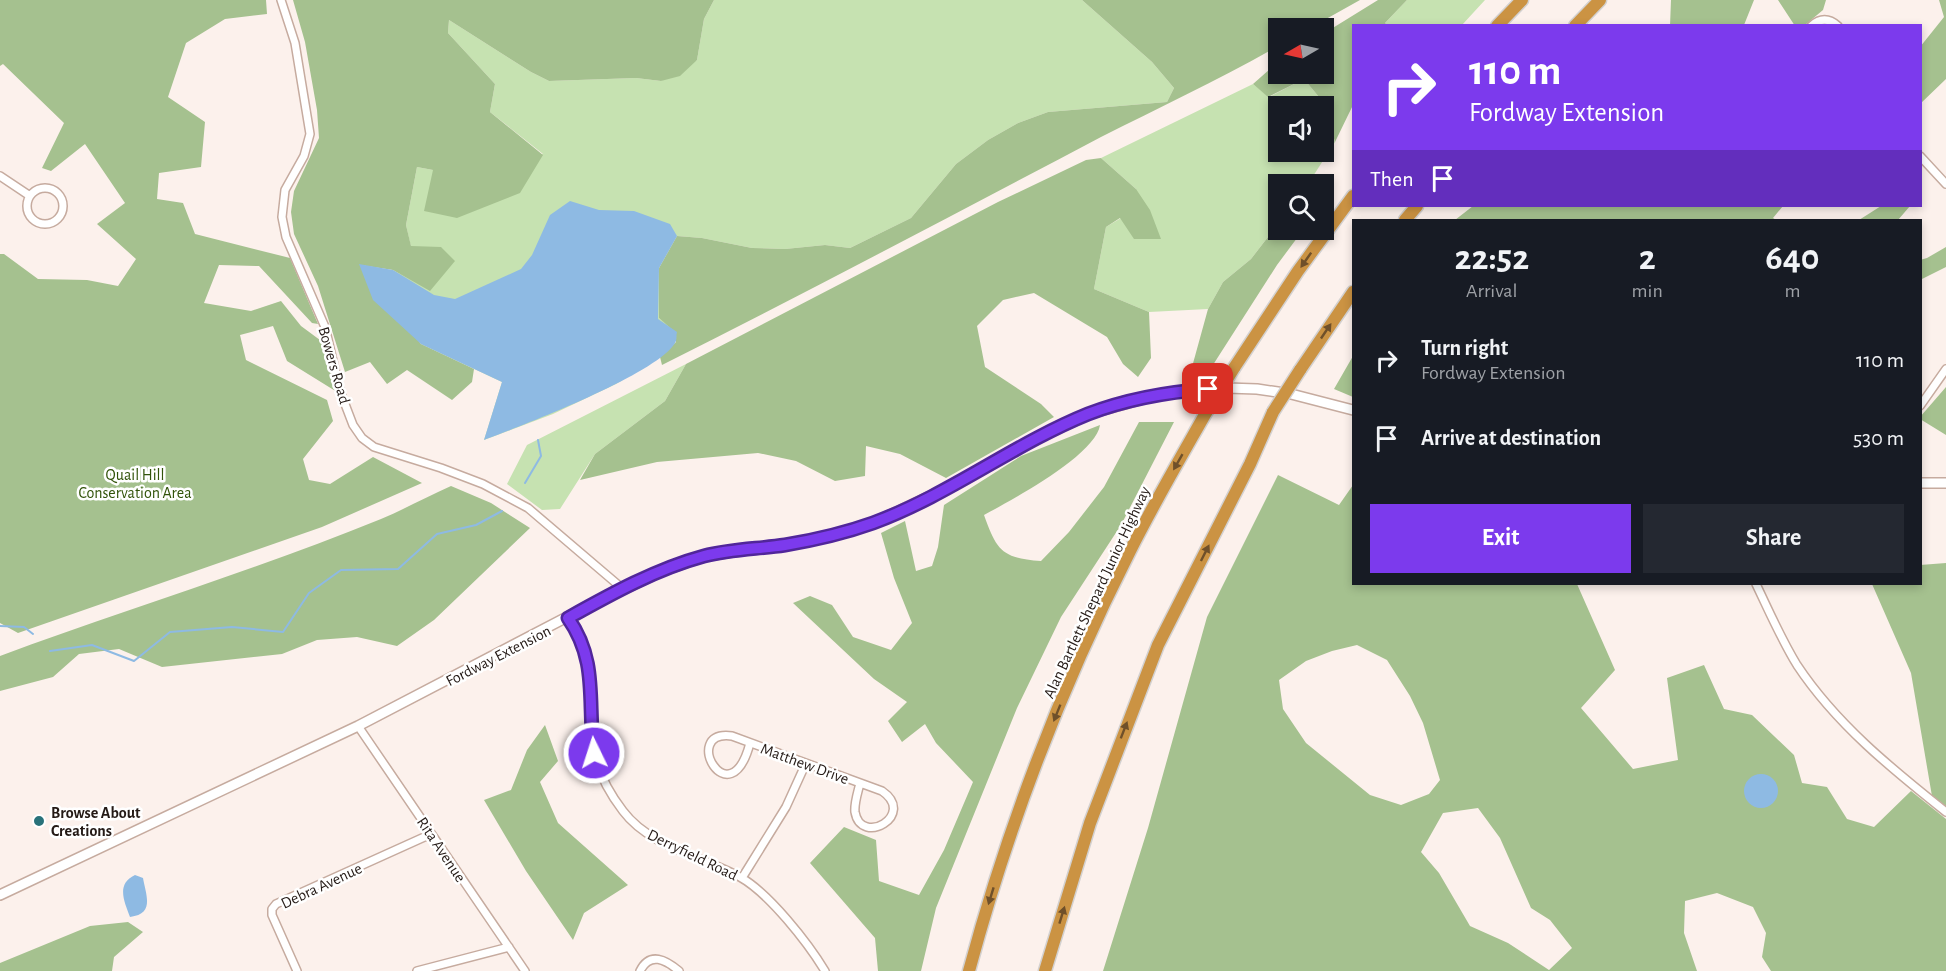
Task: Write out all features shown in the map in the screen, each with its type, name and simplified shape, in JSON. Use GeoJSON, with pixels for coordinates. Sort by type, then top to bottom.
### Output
{"type":"FeatureCollection","features":[{"type":"Feature","properties":{"kind":"highway"},"geometry":{"type":"LineString","coordinates":[[1499,24],[1522,0]]}},
{"type":"Feature","properties":{"kind":"highway"},"geometry":{"type":"LineString","coordinates":[[1577,24],[1600,0]]}},
{"type":"Feature","properties":{"kind":"highway","name":"Alan Bartlett Shepard Junior Highway"},"geometry":{"type":"LineString","coordinates":[[969,971],[989,901],[1019,812],[1077,665],[1129,552],[1174,469],[1234,368],[1304,263],[1352,197]]}},
{"type":"Feature","properties":{"kind":"highway"},"geometry":{"type":"LineString","coordinates":[[1406,219],[1415,207]]}},
{"type":"Feature","properties":{"kind":"highway"},"geometry":{"type":"LineString","coordinates":[[1045,971],[1090,823],[1158,645],[1234,495],[1273,411],[1352,293]]}},
{"type":"Feature","properties":{"kind":"street","name":"Bowers Road"},"geometry":{"type":"LineString","coordinates":[[281,0],[295,43],[310,134],[304,156],[285,190],[282,217],[286,237],[326,327],[340,391],[353,426],[362,438],[374,447],[483,484],[528,508],[623,589]]}},
{"type":"Feature","properties":{"kind":"street"},"geometry":{"type":"LineString","coordinates":[[1815,24],[1823,20],[1835,24]]}},
{"type":"Feature","properties":{"kind":"street"},"geometry":{"type":"LineString","coordinates":[[1922,158],[1946,184]]}},
{"type":"Feature","properties":{"kind":"street"},"geometry":{"type":"LineString","coordinates":[[0,176],[30,196]]}},
{"type":"Feature","properties":{"kind":"street"},"geometry":{"type":"LineString","coordinates":[[40,188],[50,188],[55,191],[63,201],[61,216],[57,221],[48,224],[36,222],[27,208],[30,196],[40,188]]}},
{"type":"Feature","properties":{"kind":"street"},"geometry":{"type":"LineString","coordinates":[[1922,403],[1946,369]]}},
{"type":"Feature","properties":{"kind":"street","name":"Fordway Extension"},"geometry":{"type":"LineString","coordinates":[[0,895],[358,726],[623,589],[681,563],[705,556],[814,540],[873,523],[937,493],[1071,422],[1128,402],[1177,392],[1227,388],[1291,394],[1352,410]]}},
{"type":"Feature","properties":{"kind":"street"},"geometry":{"type":"LineString","coordinates":[[1922,483],[1946,483]]}},
{"type":"Feature","properties":{"kind":"street"},"geometry":{"type":"LineString","coordinates":[[1756,585],[1787,647],[1821,697],[1855,734],[1946,812]]}},
{"type":"Feature","properties":{"kind":"street","name":"Derryfield Road"},"geometry":{"type":"LineString","coordinates":[[568,618],[581,639],[588,659],[594,753],[603,780],[613,798],[625,814],[656,839],[742,878],[760,891],[785,918],[825,971]]}},
{"type":"Feature","properties":{"kind":"street","name":"Rita Avenue"},"geometry":{"type":"LineString","coordinates":[[358,726],[525,971]]}},
{"type":"Feature","properties":{"kind":"street","name":"Matthew Drive"},"geometry":{"type":"LineString","coordinates":[[750,743],[744,762],[736,771],[720,772],[709,760],[709,748],[713,741],[720,737],[732,736],[882,791],[891,800],[893,809],[891,817],[882,826],[869,827],[857,817],[855,806],[860,783]]}},
{"type":"Feature","properties":{"kind":"street"},"geometry":{"type":"LineString","coordinates":[[742,878],[786,807],[806,763]]}},
{"type":"Feature","properties":{"kind":"street","name":"Debra Avenue"},"geometry":{"type":"LineString","coordinates":[[297,971],[272,915],[272,909],[276,904],[431,834]]}},
{"type":"Feature","properties":{"kind":"street"},"geometry":{"type":"LineString","coordinates":[[417,971],[509,947]]}},
{"type":"Feature","properties":{"kind":"street"},"geometry":{"type":"LineString","coordinates":[[640,971],[646,962],[658,958],[679,971]]}},
{"type":"Feature","properties":{"kind":"green space","name":"Quail Hill Conservation Area"},"geometry":{"type":"Polygon","coordinates":[[[0,0],[266,0],[267,14],[225,19],[186,43],[168,97],[205,122],[201,167],[159,173],[157,199],[183,203],[195,234],[290,258],[318,324],[312,323],[259,266],[219,265],[204,303],[251,311],[281,301],[301,326],[324,343],[337,392],[287,361],[273,326],[240,335],[246,360],[327,400],[333,421],[303,459],[309,480],[330,484],[373,457],[422,483],[322,527],[18,633],[0,623],[0,254],[4,254],[38,279],[87,280],[118,286],[136,259],[97,224],[125,203],[85,144],[51,171],[42,168],[64,123],[3,64],[0,66],[0,0]]]}},
{"type":"Feature","properties":{"kind":"green space"},"geometry":{"type":"Polygon","coordinates":[[[293,0],[714,0],[704,19],[697,60],[680,76],[661,81],[636,78],[549,81],[449,20],[448,33],[495,84],[490,112],[543,155],[520,193],[457,218],[424,211],[433,170],[417,167],[406,225],[411,246],[441,247],[455,261],[430,291],[393,270],[360,265],[421,344],[474,369],[472,382],[452,400],[407,370],[387,384],[370,362],[345,372],[318,286],[294,234],[291,212],[294,191],[319,138],[317,110],[305,42],[293,0]]]}},
{"type":"Feature","properties":{"kind":"green space"},"geometry":{"type":"Polygon","coordinates":[[[714,0],[1082,0],[1152,62],[1174,88],[1167,102],[1048,112],[1018,123],[988,140],[956,164],[911,218],[850,248],[825,245],[785,249],[752,248],[702,238],[677,236],[659,268],[659,318],[677,332],[660,357],[616,384],[553,414],[484,440],[502,382],[421,344],[393,270],[430,290],[441,247],[411,247],[406,225],[417,167],[433,170],[543,154],[490,112],[495,84],[448,33],[449,20],[549,81],[636,78],[661,81],[697,60],[704,19],[714,0]]]}},
{"type":"Feature","properties":{"kind":"green space"},"geometry":{"type":"Polygon","coordinates":[[[1082,0],[1360,0],[1328,18],[1268,18],[1268,51],[662,365],[660,357],[676,342],[676,333],[659,318],[659,268],[677,236],[702,238],[752,248],[785,249],[825,245],[850,248],[911,218],[956,164],[988,140],[1018,123],[1048,112],[1167,102],[1174,88],[1152,62],[1082,0]]]}},
{"type":"Feature","properties":{"kind":"green space"},"geometry":{"type":"Polygon","coordinates":[[[1378,0],[1407,0],[1386,24],[1352,24],[1352,107],[1335,142],[1334,96],[1318,96],[1308,84],[1334,84],[1334,27],[1378,0]]]}},
{"type":"Feature","properties":{"kind":"green space"},"geometry":{"type":"Polygon","coordinates":[[[1407,0],[1485,0],[1463,24],[1385,23],[1407,0]]]}},
{"type":"Feature","properties":{"kind":"green space"},"geometry":{"type":"Polygon","coordinates":[[[1671,0],[1754,0],[1744,24],[1670,24],[1671,0]]]}},
{"type":"Feature","properties":{"kind":"green space"},"geometry":{"type":"Polygon","coordinates":[[[1778,0],[1826,0],[1823,10],[1806,24],[1794,24],[1778,0]]]}},
{"type":"Feature","properties":{"kind":"green space"},"geometry":{"type":"Polygon","coordinates":[[[1939,0],[1946,0],[1946,79],[1922,102],[1922,44],[1944,17],[1939,0]]]}},
{"type":"Feature","properties":{"kind":"green space"},"geometry":{"type":"Polygon","coordinates":[[[1268,71],[1268,84],[1294,84],[1268,97],[1253,84],[1268,71]]]}},
{"type":"Feature","properties":{"kind":"green space"},"geometry":{"type":"Polygon","coordinates":[[[1253,84],[1268,96],[1268,162],[1322,162],[1314,174],[1268,174],[1268,237],[1251,259],[1223,282],[1208,309],[1149,312],[1094,289],[1106,227],[1121,218],[1136,189],[1101,158],[1253,84]]]}},
{"type":"Feature","properties":{"kind":"green space"},"geometry":{"type":"Polygon","coordinates":[[[1294,84],[1308,84],[1318,96],[1271,96],[1294,84]]]}},
{"type":"Feature","properties":{"kind":"green space"},"geometry":{"type":"Polygon","coordinates":[[[1101,158],[1136,189],[1150,210],[1161,239],[1134,239],[1120,218],[1106,227],[1094,289],[1149,312],[1151,358],[1138,377],[1123,364],[1107,337],[1034,293],[1003,300],[977,326],[985,367],[1041,404],[1054,417],[946,478],[900,454],[866,446],[865,476],[835,481],[796,461],[758,453],[657,462],[580,480],[595,454],[665,401],[686,364],[998,202],[1086,160],[1101,158]]]}},
{"type":"Feature","properties":{"kind":"green space"},"geometry":{"type":"Polygon","coordinates":[[[1472,207],[1782,207],[1773,218],[1774,219],[1456,219],[1472,207]]]}},
{"type":"Feature","properties":{"kind":"green space"},"geometry":{"type":"Polygon","coordinates":[[[1879,207],[1909,207],[1899,219],[1861,219],[1879,207]]]}},
{"type":"Feature","properties":{"kind":"green space"},"geometry":{"type":"Polygon","coordinates":[[[1268,237],[1268,240],[1296,240],[1211,368],[1192,367],[1208,309],[1223,282],[1251,259],[1268,237]]]}},
{"type":"Feature","properties":{"kind":"green space"},"geometry":{"type":"Polygon","coordinates":[[[1946,247],[1946,267],[1922,279],[1922,259],[1946,247]]]}},
{"type":"Feature","properties":{"kind":"green space"},"geometry":{"type":"Polygon","coordinates":[[[1352,358],[1352,397],[1334,389],[1352,358]]]}},
{"type":"Feature","properties":{"kind":"green space"},"geometry":{"type":"Polygon","coordinates":[[[686,364],[665,401],[595,454],[560,509],[542,510],[507,484],[527,445],[686,364]]]}},
{"type":"Feature","properties":{"kind":"green space"},"geometry":{"type":"Polygon","coordinates":[[[1946,387],[1946,435],[1922,420],[1922,415],[1946,387]]]}},
{"type":"Feature","properties":{"kind":"green space"},"geometry":{"type":"Polygon","coordinates":[[[1139,422],[1174,422],[1121,525],[1061,617],[1017,708],[936,908],[921,971],[878,971],[875,938],[810,863],[844,827],[876,840],[879,881],[919,895],[944,850],[973,782],[936,743],[925,724],[902,742],[888,721],[907,702],[874,679],[793,603],[810,596],[832,605],[853,637],[891,650],[912,623],[894,578],[881,533],[905,521],[916,571],[932,566],[938,547],[944,505],[1021,456],[1100,425],[1095,437],[1068,463],[984,515],[997,545],[1009,555],[1041,561],[1069,532],[1104,487],[1139,422]]]}},
{"type":"Feature","properties":{"kind":"green space"},"geometry":{"type":"Polygon","coordinates":[[[1278,475],[1339,505],[1352,486],[1352,585],[1577,585],[1615,670],[1581,708],[1633,769],[1678,760],[1667,678],[1704,665],[1724,709],[1752,715],[1794,755],[1802,783],[1827,787],[1847,819],[1874,827],[1911,791],[1946,819],[1946,971],[1771,971],[1762,957],[1766,933],[1753,907],[1717,893],[1685,901],[1684,933],[1697,971],[1103,971],[1148,828],[1207,617],[1278,475]],[[1357,645],[1306,661],[1279,680],[1283,709],[1306,743],[1370,795],[1401,805],[1429,794],[1440,780],[1423,723],[1410,696],[1387,660],[1357,645]],[[1478,808],[1443,813],[1421,852],[1439,873],[1470,926],[1508,943],[1549,970],[1572,948],[1550,920],[1531,908],[1500,838],[1478,808]]]}},
{"type":"Feature","properties":{"kind":"green space"},"geometry":{"type":"Polygon","coordinates":[[[451,486],[491,503],[530,528],[434,620],[397,646],[357,637],[317,640],[282,654],[162,667],[119,649],[79,654],[53,677],[0,691],[0,656],[334,538],[451,486]]]}},
{"type":"Feature","properties":{"kind":"green space"},"geometry":{"type":"Polygon","coordinates":[[[1946,563],[1946,812],[1933,802],[1911,673],[1872,585],[1922,585],[1922,565],[1946,563]]]}},
{"type":"Feature","properties":{"kind":"green space"},"geometry":{"type":"Polygon","coordinates":[[[545,725],[558,761],[540,782],[558,823],[628,885],[584,913],[573,940],[526,871],[484,800],[511,790],[527,750],[545,725]]]}},
{"type":"Feature","properties":{"kind":"green space"},"geometry":{"type":"Polygon","coordinates":[[[128,922],[143,932],[114,957],[112,971],[0,971],[0,963],[90,926],[128,922]]]}},
{"type":"Feature","properties":{"kind":"water"},"geometry":{"type":"Polygon","coordinates":[[[570,201],[599,210],[634,211],[670,224],[677,236],[659,268],[658,319],[677,332],[676,341],[665,354],[619,383],[484,440],[502,382],[421,344],[373,300],[359,264],[393,270],[434,295],[455,299],[521,269],[532,255],[550,215],[570,201]]]}},
{"type":"Feature","properties":{"kind":"water"},"geometry":{"type":"Polygon","coordinates":[[[1761,774],[1773,779],[1778,791],[1773,803],[1761,808],[1749,803],[1744,791],[1749,779],[1761,774]]]}},
{"type":"Feature","properties":{"kind":"water"},"geometry":{"type":"Polygon","coordinates":[[[135,875],[143,878],[147,903],[143,912],[130,917],[123,888],[125,883],[135,875]]]}},
{"type":"Feature","properties":{"kind":"waterway"},"geometry":{"type":"LineString","coordinates":[[525,483],[541,456],[538,440]]}},
{"type":"Feature","properties":{"kind":"waterway"},"geometry":{"type":"LineString","coordinates":[[50,651],[92,645],[134,661],[170,632],[232,627],[283,632],[309,593],[341,570],[398,569],[437,534],[476,525],[502,511]]}},
{"type":"Feature","properties":{"kind":"waterway"},"geometry":{"type":"LineString","coordinates":[[0,626],[24,627],[33,634]]}},
{"type":"Feature","properties":{"kind":"place","name":"Browse About Creations"},"geometry":{"type":"Point","coordinates":[39,821]}},
{"type":"Feature","properties":{"kind":"route"},"geometry":{"type":"LineString","coordinates":[[594,753],[588,659],[581,639],[568,618],[592,604],[681,563],[724,552],[814,540],[873,523],[937,493],[1044,435],[1108,407],[1157,395],[1208,389]]}}]}
